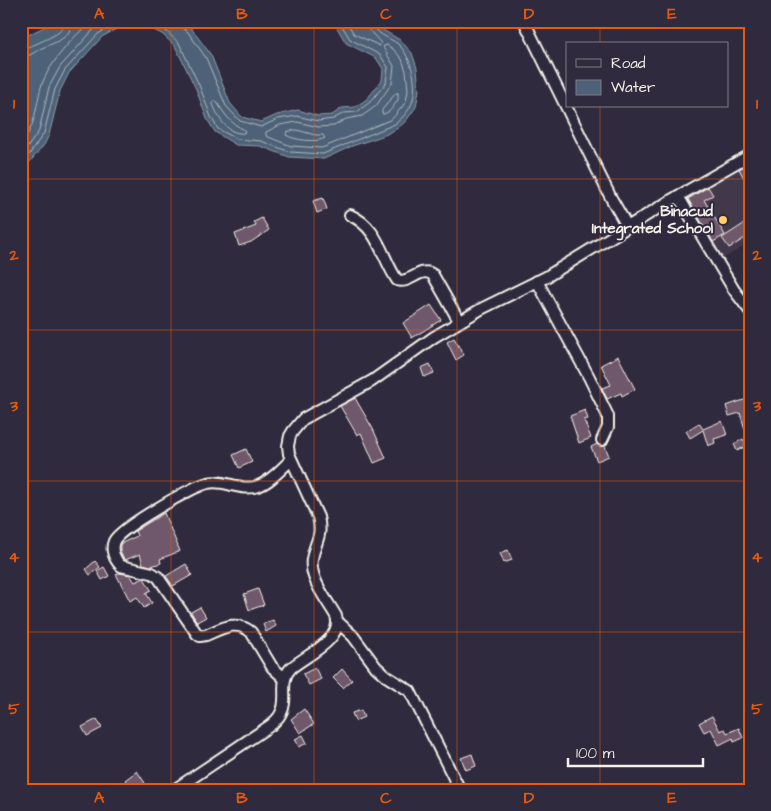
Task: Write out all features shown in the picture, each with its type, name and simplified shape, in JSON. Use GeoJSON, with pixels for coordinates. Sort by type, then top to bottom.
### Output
{"type":"FeatureCollection","features":[{"type":"Feature","properties":{"kind":"street"},"geometry":{"type":"LineString","coordinates":[[524,21],[566,106]]}},
{"type":"Feature","properties":{"kind":"street"},"geometry":{"type":"LineString","coordinates":[[567,108],[611,198],[628,226]]}},
{"type":"Feature","properties":{"kind":"street"},"geometry":{"type":"LineString","coordinates":[[460,790],[410,691],[386,676],[376,667],[353,636],[339,623],[314,575],[312,557],[318,542],[320,526],[318,516],[291,460],[288,446],[290,436],[303,419],[372,381],[481,308],[537,281],[750,155]]}},
{"type":"Feature","properties":{"kind":"street"},"geometry":{"type":"LineString","coordinates":[[678,196],[734,290],[750,311]]}},
{"type":"Feature","properties":{"kind":"street"},"geometry":{"type":"LineString","coordinates":[[350,215],[370,228],[397,280],[405,281],[425,272],[433,275],[459,322]]}},
{"type":"Feature","properties":{"kind":"street"},"geometry":{"type":"LineString","coordinates":[[537,281],[608,416],[608,427],[602,440]]}},
{"type":"Feature","properties":{"kind":"street"},"geometry":{"type":"LineString","coordinates":[[285,679],[272,667],[251,632],[246,628],[235,625],[206,635],[200,636],[197,634],[158,577],[152,573],[121,566],[115,557],[112,546],[116,537],[138,520],[200,486],[215,482],[249,488],[258,486],[277,473],[291,460]]}},
{"type":"Feature","properties":{"kind":"street"},"geometry":{"type":"LineString","coordinates":[[174,790],[278,718],[283,708],[285,679],[291,668],[331,638],[339,623]]}},
{"type":"Feature","properties":{"kind":"shaded area","name":"Binacud Integrated School"},"geometry":{"type":"Polygon","coordinates":[[[750,159],[750,243],[722,259],[681,196],[750,159]]]}},
{"type":"Feature","properties":{"kind":"water"},"geometry":{"type":"Polygon","coordinates":[[[56,21],[130,21],[102,37],[69,73],[60,91],[49,135],[44,145],[29,163],[21,158],[21,39],[56,21]]]}},
{"type":"Feature","properties":{"kind":"water"},"geometry":{"type":"Polygon","coordinates":[[[135,21],[180,21],[191,28],[211,55],[230,103],[242,117],[261,122],[277,115],[298,110],[318,116],[332,115],[342,108],[355,107],[367,99],[382,80],[383,69],[376,58],[346,43],[333,21],[376,21],[383,30],[400,40],[412,53],[417,68],[419,90],[416,107],[406,121],[398,128],[324,159],[289,157],[260,146],[236,145],[215,132],[207,119],[196,89],[175,46],[162,34],[135,21]]]}},
{"type":"Feature","properties":{"kind":"building"},"geometry":{"type":"Polygon","coordinates":[[[750,163],[750,175],[744,178],[739,169],[750,163]]]}},
{"type":"Feature","properties":{"kind":"building"},"geometry":{"type":"Polygon","coordinates":[[[708,187],[713,195],[704,200],[725,235],[713,242],[688,199],[708,187]]]}},
{"type":"Feature","properties":{"kind":"building"},"geometry":{"type":"Polygon","coordinates":[[[323,198],[327,209],[317,213],[313,201],[323,198]]]}},
{"type":"Feature","properties":{"kind":"building"},"geometry":{"type":"Polygon","coordinates":[[[262,218],[269,230],[251,242],[239,246],[235,234],[256,226],[254,222],[262,218]]]}},
{"type":"Feature","properties":{"kind":"building"},"geometry":{"type":"Polygon","coordinates":[[[750,220],[750,235],[729,248],[722,238],[750,220]]]}},
{"type":"Feature","properties":{"kind":"building"},"geometry":{"type":"Polygon","coordinates":[[[431,305],[441,320],[412,338],[403,323],[431,305]]]}},
{"type":"Feature","properties":{"kind":"building"},"geometry":{"type":"Polygon","coordinates":[[[454,338],[464,355],[456,360],[447,342],[454,338]]]}},
{"type":"Feature","properties":{"kind":"building"},"geometry":{"type":"Polygon","coordinates":[[[618,356],[635,389],[622,396],[621,393],[607,399],[602,388],[611,385],[601,365],[618,356]]]}},
{"type":"Feature","properties":{"kind":"building"},"geometry":{"type":"Polygon","coordinates":[[[430,364],[434,373],[424,377],[421,368],[430,364]]]}},
{"type":"Feature","properties":{"kind":"building"},"geometry":{"type":"Polygon","coordinates":[[[355,398],[373,429],[386,458],[374,463],[361,433],[357,435],[340,406],[355,398]]]}},
{"type":"Feature","properties":{"kind":"building"},"geometry":{"type":"Polygon","coordinates":[[[750,398],[750,438],[748,439],[740,413],[729,416],[726,406],[750,398]]]}},
{"type":"Feature","properties":{"kind":"building"},"geometry":{"type":"Polygon","coordinates":[[[585,410],[588,419],[584,420],[591,438],[579,443],[570,416],[585,410]]]}},
{"type":"Feature","properties":{"kind":"building"},"geometry":{"type":"Polygon","coordinates":[[[722,421],[727,435],[714,439],[715,443],[708,446],[703,430],[690,438],[686,431],[699,423],[703,429],[722,421]]]}},
{"type":"Feature","properties":{"kind":"building"},"geometry":{"type":"Polygon","coordinates":[[[743,439],[746,446],[737,451],[734,444],[743,439]]]}},
{"type":"Feature","properties":{"kind":"building"},"geometry":{"type":"Polygon","coordinates":[[[597,444],[605,446],[609,456],[597,461],[591,447],[597,444]]]}},
{"type":"Feature","properties":{"kind":"building"},"geometry":{"type":"Polygon","coordinates":[[[246,449],[252,462],[239,468],[233,455],[246,449]]]}},
{"type":"Feature","properties":{"kind":"building"},"geometry":{"type":"Polygon","coordinates":[[[164,513],[180,551],[160,559],[161,563],[151,566],[143,564],[140,554],[125,560],[120,552],[120,544],[137,536],[135,531],[164,513]]]}},
{"type":"Feature","properties":{"kind":"building"},"geometry":{"type":"Polygon","coordinates":[[[508,550],[512,560],[504,563],[500,553],[508,550]]]}},
{"type":"Feature","properties":{"kind":"building"},"geometry":{"type":"Polygon","coordinates":[[[95,561],[100,567],[90,575],[86,569],[95,561]]]}},
{"type":"Feature","properties":{"kind":"building"},"geometry":{"type":"Polygon","coordinates":[[[186,564],[192,575],[173,586],[166,576],[186,564]]]}},
{"type":"Feature","properties":{"kind":"building"},"geometry":{"type":"Polygon","coordinates":[[[104,567],[109,576],[102,580],[97,571],[104,567]]]}},
{"type":"Feature","properties":{"kind":"building"},"geometry":{"type":"Polygon","coordinates":[[[116,574],[130,575],[135,582],[144,578],[151,590],[146,593],[152,603],[144,608],[137,597],[130,601],[116,574]]]}},
{"type":"Feature","properties":{"kind":"building"},"geometry":{"type":"Polygon","coordinates":[[[258,589],[264,605],[249,610],[244,594],[258,589]]]}},
{"type":"Feature","properties":{"kind":"building"},"geometry":{"type":"Polygon","coordinates":[[[200,607],[206,617],[197,622],[191,612],[200,607]]]}},
{"type":"Feature","properties":{"kind":"building"},"geometry":{"type":"Polygon","coordinates":[[[273,620],[276,626],[266,632],[263,624],[273,620]]]}},
{"type":"Feature","properties":{"kind":"building"},"geometry":{"type":"Polygon","coordinates":[[[315,668],[321,679],[309,685],[303,674],[315,668]]]}},
{"type":"Feature","properties":{"kind":"building"},"geometry":{"type":"Polygon","coordinates":[[[342,669],[352,680],[343,688],[333,678],[342,669]]]}},
{"type":"Feature","properties":{"kind":"building"},"geometry":{"type":"Polygon","coordinates":[[[304,709],[314,724],[300,733],[291,719],[304,709]]]}},
{"type":"Feature","properties":{"kind":"building"},"geometry":{"type":"Polygon","coordinates":[[[361,710],[364,717],[355,721],[352,713],[361,710]]]}},
{"type":"Feature","properties":{"kind":"building"},"geometry":{"type":"Polygon","coordinates":[[[712,716],[720,731],[725,729],[727,733],[739,728],[743,738],[734,742],[733,738],[719,745],[711,729],[704,732],[699,723],[712,716]]]}},
{"type":"Feature","properties":{"kind":"building"},"geometry":{"type":"Polygon","coordinates":[[[97,719],[102,728],[87,736],[82,727],[97,719]]]}},
{"type":"Feature","properties":{"kind":"building"},"geometry":{"type":"Polygon","coordinates":[[[303,735],[307,743],[299,747],[295,739],[303,735]]]}},
{"type":"Feature","properties":{"kind":"building"},"geometry":{"type":"Polygon","coordinates":[[[472,754],[476,766],[466,770],[461,758],[472,754]]]}},
{"type":"Feature","properties":{"kind":"building"},"geometry":{"type":"Polygon","coordinates":[[[137,771],[145,783],[136,790],[132,790],[125,780],[137,771]]]}},
{"type":"Feature","properties":{"kind":"place","name":"Binacud Integrated School"},"geometry":{"type":"Point","coordinates":[723,220]}}]}
